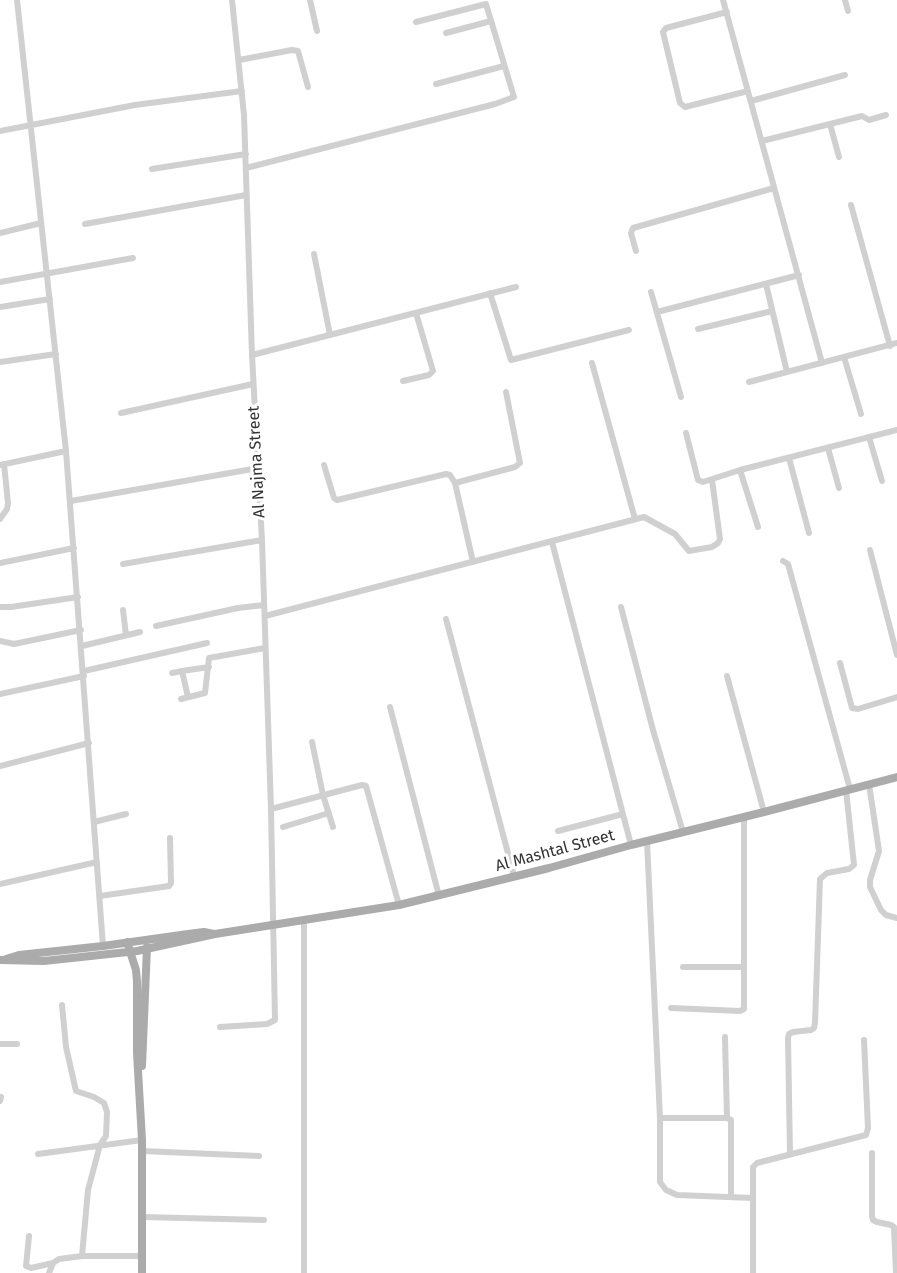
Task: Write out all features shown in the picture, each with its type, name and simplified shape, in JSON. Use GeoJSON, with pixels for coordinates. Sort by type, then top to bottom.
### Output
{"type":"FeatureCollection","features":[{"type":"Feature","properties":{"kind":"main road","name":"Al Mashtal Street"},"geometry":{"type":"LineString","coordinates":[[1,960],[44,961],[147,949],[215,934],[399,905],[897,777]]}},
{"type":"Feature","properties":{"kind":"main road","name":"Al Mashtal Street"},"geometry":{"type":"LineString","coordinates":[[1,960],[19,955],[204,932],[215,934]]}},
{"type":"Feature","properties":{"kind":"main road"},"geometry":{"type":"LineString","coordinates":[[140,1089],[147,939]]}},
{"type":"Feature","properties":{"kind":"main road"},"geometry":{"type":"LineString","coordinates":[[127,942],[136,970],[137,982],[137,1053],[142,1140],[142,1273]]}},
{"type":"Feature","properties":{"kind":"street"},"geometry":{"type":"LineString","coordinates":[[17,0],[71,501],[103,946]]}},
{"type":"Feature","properties":{"kind":"street","name":"Al Najma Street"},"geometry":{"type":"LineString","coordinates":[[220,1027],[267,1024],[275,1020],[272,809],[252,355],[246,154],[243,91],[232,0]]}},
{"type":"Feature","properties":{"kind":"street"},"geometry":{"type":"LineString","coordinates":[[310,0],[317,31]]}},
{"type":"Feature","properties":{"kind":"street"},"geometry":{"type":"LineString","coordinates":[[723,0],[822,363]]}},
{"type":"Feature","properties":{"kind":"street"},"geometry":{"type":"LineString","coordinates":[[845,0],[848,11]]}},
{"type":"Feature","properties":{"kind":"street"},"geometry":{"type":"LineString","coordinates":[[246,168],[512,99],[513,94],[486,4],[416,22]]}},
{"type":"Feature","properties":{"kind":"street"},"geometry":{"type":"LineString","coordinates":[[727,12],[666,28],[663,32],[680,103],[685,107],[748,91]]}},
{"type":"Feature","properties":{"kind":"street"},"geometry":{"type":"LineString","coordinates":[[446,33],[491,21]]}},
{"type":"Feature","properties":{"kind":"street"},"geometry":{"type":"LineString","coordinates":[[239,60],[292,50],[298,51],[308,87]]}},
{"type":"Feature","properties":{"kind":"street"},"geometry":{"type":"LineString","coordinates":[[436,84],[504,66]]}},
{"type":"Feature","properties":{"kind":"street"},"geometry":{"type":"LineString","coordinates":[[751,101],[845,75]]}},
{"type":"Feature","properties":{"kind":"street"},"geometry":{"type":"LineString","coordinates":[[0,131],[135,105],[243,91]]}},
{"type":"Feature","properties":{"kind":"street"},"geometry":{"type":"LineString","coordinates":[[762,141],[862,116],[869,120],[886,115]]}},
{"type":"Feature","properties":{"kind":"street"},"geometry":{"type":"LineString","coordinates":[[830,124],[839,157]]}},
{"type":"Feature","properties":{"kind":"street"},"geometry":{"type":"LineString","coordinates":[[152,169],[246,154]]}},
{"type":"Feature","properties":{"kind":"street"},"geometry":{"type":"LineString","coordinates":[[636,251],[631,233],[633,228],[774,188]]}},
{"type":"Feature","properties":{"kind":"street"},"geometry":{"type":"LineString","coordinates":[[85,224],[246,195]]}},
{"type":"Feature","properties":{"kind":"street"},"geometry":{"type":"LineString","coordinates":[[851,205],[890,346]]}},
{"type":"Feature","properties":{"kind":"street"},"geometry":{"type":"LineString","coordinates":[[0,233],[41,223]]}},
{"type":"Feature","properties":{"kind":"street"},"geometry":{"type":"LineString","coordinates":[[314,254],[330,335]]}},
{"type":"Feature","properties":{"kind":"street"},"geometry":{"type":"LineString","coordinates":[[0,282],[133,258]]}},
{"type":"Feature","properties":{"kind":"street"},"geometry":{"type":"LineString","coordinates":[[657,312],[799,275]]}},
{"type":"Feature","properties":{"kind":"street"},"geometry":{"type":"LineString","coordinates":[[766,284],[787,372]]}},
{"type":"Feature","properties":{"kind":"street"},"geometry":{"type":"LineString","coordinates":[[252,355],[516,287]]}},
{"type":"Feature","properties":{"kind":"street"},"geometry":{"type":"LineString","coordinates":[[651,291],[681,397]]}},
{"type":"Feature","properties":{"kind":"street"},"geometry":{"type":"LineString","coordinates":[[490,293],[508,357],[511,360],[628,330]]}},
{"type":"Feature","properties":{"kind":"street"},"geometry":{"type":"LineString","coordinates":[[0,307],[50,299]]}},
{"type":"Feature","properties":{"kind":"street"},"geometry":{"type":"LineString","coordinates":[[698,329],[772,311]]}},
{"type":"Feature","properties":{"kind":"street"},"geometry":{"type":"LineString","coordinates":[[403,381],[429,375],[433,371],[416,313]]}},
{"type":"Feature","properties":{"kind":"street"},"geometry":{"type":"LineString","coordinates":[[749,382],[897,343]]}},
{"type":"Feature","properties":{"kind":"street"},"geometry":{"type":"LineString","coordinates":[[0,362],[56,354]]}},
{"type":"Feature","properties":{"kind":"street"},"geometry":{"type":"LineString","coordinates":[[844,357],[861,414]]}},
{"type":"Feature","properties":{"kind":"street"},"geometry":{"type":"LineString","coordinates":[[592,363],[635,519]]}},
{"type":"Feature","properties":{"kind":"street"},"geometry":{"type":"LineString","coordinates":[[121,413],[254,384]]}},
{"type":"Feature","properties":{"kind":"street"},"geometry":{"type":"LineString","coordinates":[[455,483],[515,467],[520,463],[506,392]]}},
{"type":"Feature","properties":{"kind":"street"},"geometry":{"type":"LineString","coordinates":[[686,433],[698,480],[703,482],[740,470],[897,430]]}},
{"type":"Feature","properties":{"kind":"street"},"geometry":{"type":"LineString","coordinates":[[869,437],[882,481]]}},
{"type":"Feature","properties":{"kind":"street"},"geometry":{"type":"LineString","coordinates":[[828,448],[839,488]]}},
{"type":"Feature","properties":{"kind":"street"},"geometry":{"type":"LineString","coordinates":[[0,519],[7,509],[2,464],[66,451]]}},
{"type":"Feature","properties":{"kind":"street"},"geometry":{"type":"LineString","coordinates":[[789,458],[808,533]]}},
{"type":"Feature","properties":{"kind":"street"},"geometry":{"type":"LineString","coordinates":[[324,465],[334,498],[337,500],[446,474],[453,477],[473,562]]}},
{"type":"Feature","properties":{"kind":"street"},"geometry":{"type":"LineString","coordinates":[[71,501],[258,468]]}},
{"type":"Feature","properties":{"kind":"street"},"geometry":{"type":"LineString","coordinates":[[740,470],[758,527]]}},
{"type":"Feature","properties":{"kind":"street"},"geometry":{"type":"LineString","coordinates":[[264,616],[635,519],[644,518],[666,528],[675,534],[689,551],[716,545],[720,539],[711,480]]}},
{"type":"Feature","properties":{"kind":"street"},"geometry":{"type":"LineString","coordinates":[[123,564],[261,540]]}},
{"type":"Feature","properties":{"kind":"street"},"geometry":{"type":"LineString","coordinates":[[552,542],[631,844]]}},
{"type":"Feature","properties":{"kind":"street"},"geometry":{"type":"LineString","coordinates":[[0,563],[74,548]]}},
{"type":"Feature","properties":{"kind":"street"},"geometry":{"type":"LineString","coordinates":[[870,550],[897,655]]}},
{"type":"Feature","properties":{"kind":"street"},"geometry":{"type":"LineString","coordinates":[[783,561],[788,564],[848,790],[854,865],[849,869],[827,873],[820,879],[814,1028],[793,1032],[788,1038],[790,1154]]}},
{"type":"Feature","properties":{"kind":"street"},"geometry":{"type":"LineString","coordinates":[[0,607],[78,597]]}},
{"type":"Feature","properties":{"kind":"street"},"geometry":{"type":"LineString","coordinates":[[156,626],[238,608],[264,605]]}},
{"type":"Feature","properties":{"kind":"street"},"geometry":{"type":"LineString","coordinates":[[621,607],[653,730],[683,832]]}},
{"type":"Feature","properties":{"kind":"street"},"geometry":{"type":"LineString","coordinates":[[123,610],[126,635]]}},
{"type":"Feature","properties":{"kind":"street"},"geometry":{"type":"LineString","coordinates":[[446,619],[514,876]]}},
{"type":"Feature","properties":{"kind":"street"},"geometry":{"type":"LineString","coordinates":[[0,641],[14,644],[81,630]]}},
{"type":"Feature","properties":{"kind":"street"},"geometry":{"type":"LineString","coordinates":[[82,646],[140,632]]}},
{"type":"Feature","properties":{"kind":"street"},"geometry":{"type":"LineString","coordinates":[[0,694],[207,642]]}},
{"type":"Feature","properties":{"kind":"street"},"geometry":{"type":"LineString","coordinates":[[182,671],[184,698],[205,693],[209,658],[266,648]]}},
{"type":"Feature","properties":{"kind":"street"},"geometry":{"type":"LineString","coordinates":[[840,663],[852,708],[858,709],[897,697]]}},
{"type":"Feature","properties":{"kind":"street"},"geometry":{"type":"LineString","coordinates":[[172,673],[209,667]]}},
{"type":"Feature","properties":{"kind":"street"},"geometry":{"type":"LineString","coordinates":[[727,676],[764,812]]}},
{"type":"Feature","properties":{"kind":"street"},"geometry":{"type":"LineString","coordinates":[[390,707],[439,896]]}},
{"type":"Feature","properties":{"kind":"street"},"geometry":{"type":"LineString","coordinates":[[312,742],[323,795],[333,827]]}},
{"type":"Feature","properties":{"kind":"street"},"geometry":{"type":"LineString","coordinates":[[0,766],[88,743]]}},
{"type":"Feature","properties":{"kind":"street"},"geometry":{"type":"LineString","coordinates":[[869,784],[879,851],[870,887],[881,910],[886,915],[897,918]]}},
{"type":"Feature","properties":{"kind":"street"},"geometry":{"type":"LineString","coordinates":[[272,809],[362,785],[368,788],[399,905]]}},
{"type":"Feature","properties":{"kind":"street"},"geometry":{"type":"LineString","coordinates":[[283,827],[329,813]]}},
{"type":"Feature","properties":{"kind":"street"},"geometry":{"type":"LineString","coordinates":[[94,822],[126,814]]}},
{"type":"Feature","properties":{"kind":"street"},"geometry":{"type":"LineString","coordinates":[[558,831],[623,814]]}},
{"type":"Feature","properties":{"kind":"street"},"geometry":{"type":"LineString","coordinates":[[671,1008],[740,1011],[744,1009],[744,817]]}},
{"type":"Feature","properties":{"kind":"street"},"geometry":{"type":"LineString","coordinates":[[100,896],[169,886],[171,883],[170,838]]}},
{"type":"Feature","properties":{"kind":"street"},"geometry":{"type":"LineString","coordinates":[[647,841],[660,1118],[660,1182],[677,1195],[753,1197]]}},
{"type":"Feature","properties":{"kind":"street"},"geometry":{"type":"LineString","coordinates":[[0,884],[97,862]]}},
{"type":"Feature","properties":{"kind":"street"},"geometry":{"type":"LineString","coordinates":[[304,921],[304,1273]]}},
{"type":"Feature","properties":{"kind":"street"},"geometry":{"type":"LineString","coordinates":[[683,967],[744,967]]}},
{"type":"Feature","properties":{"kind":"street"},"geometry":{"type":"LineString","coordinates":[[62,1005],[66,1047],[76,1091],[104,1103],[107,1112],[106,1136],[100,1146],[88,1190],[82,1256]]}},
{"type":"Feature","properties":{"kind":"street"},"geometry":{"type":"LineString","coordinates":[[725,1037],[727,1118]]}},
{"type":"Feature","properties":{"kind":"street"},"geometry":{"type":"LineString","coordinates":[[753,1273],[754,1164],[866,1136],[868,1128],[864,1040]]}},
{"type":"Feature","properties":{"kind":"street"},"geometry":{"type":"LineString","coordinates":[[0,1044],[17,1044]]}},
{"type":"Feature","properties":{"kind":"street"},"geometry":{"type":"LineString","coordinates":[[660,1118],[727,1118],[731,1120],[731,1197]]}},
{"type":"Feature","properties":{"kind":"street"},"geometry":{"type":"LineString","coordinates":[[38,1154],[142,1140]]}},
{"type":"Feature","properties":{"kind":"street"},"geometry":{"type":"LineString","coordinates":[[142,1151],[260,1156]]}},
{"type":"Feature","properties":{"kind":"street"},"geometry":{"type":"LineString","coordinates":[[872,1153],[872,1216],[873,1220],[894,1227],[896,1273]]}},
{"type":"Feature","properties":{"kind":"street"},"geometry":{"type":"LineString","coordinates":[[142,1217],[264,1220]]}},
{"type":"Feature","properties":{"kind":"street"},"geometry":{"type":"LineString","coordinates":[[29,1236],[26,1266],[31,1268],[53,1263],[59,1259],[82,1256],[142,1256]]}},
{"type":"Feature","properties":{"kind":"street"},"geometry":{"type":"LineString","coordinates":[[49,1273],[53,1263]]}}]}
